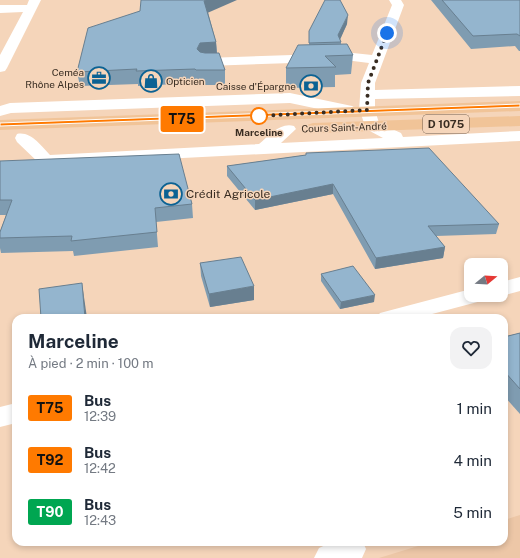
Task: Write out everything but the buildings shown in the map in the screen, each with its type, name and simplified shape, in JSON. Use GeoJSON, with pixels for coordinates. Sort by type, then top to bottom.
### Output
{"type":"FeatureCollection","features":[{"type":"Feature","properties":{"kind":"main road","name":"Cours Saint-André"},"geometry":{"type":"LineString","coordinates":[[0,125],[520,106]]}},
{"type":"Feature","properties":{"kind":"main road","name":"Cours Saint-André"},"geometry":{"type":"LineString","coordinates":[[0,140],[288,129],[365,111],[520,120]]}},
{"type":"Feature","properties":{"kind":"street"},"geometry":{"type":"LineString","coordinates":[[395,0],[398,5],[368,83],[365,111],[404,141]]}},
{"type":"Feature","properties":{"kind":"street"},"geometry":{"type":"LineString","coordinates":[[4,13],[30,8]]}},
{"type":"Feature","properties":{"kind":"street"},"geometry":{"type":"LineString","coordinates":[[0,68],[30,8]]}},
{"type":"Feature","properties":{"kind":"street"},"geometry":{"type":"LineString","coordinates":[[206,62],[353,57],[377,60]]}},
{"type":"Feature","properties":{"kind":"street"},"geometry":{"type":"LineString","coordinates":[[204,87],[218,86],[218,100]]}},
{"type":"Feature","properties":{"kind":"street"},"geometry":{"type":"LineString","coordinates":[[115,104],[122,89]]}},
{"type":"Feature","properties":{"kind":"street","name":"Cours Saint-André"},"geometry":{"type":"LineString","coordinates":[[0,110],[10,108],[290,98],[365,111],[520,91]]}},
{"type":"Feature","properties":{"kind":"street"},"geometry":{"type":"LineString","coordinates":[[263,150],[288,129]]}},
{"type":"Feature","properties":{"kind":"street","name":"Cours Saint-André"},"geometry":{"type":"LineString","coordinates":[[23,138],[46,160],[520,136]]}},
{"type":"Feature","properties":{"kind":"street"},"geometry":{"type":"LineString","coordinates":[[508,287],[520,284]]}},
{"type":"Feature","properties":{"kind":"street"},"geometry":{"type":"LineString","coordinates":[[403,314],[464,298]]}},
{"type":"Feature","properties":{"kind":"street"},"geometry":{"type":"LineString","coordinates":[[0,417],[12,414]]}},
{"type":"Feature","properties":{"kind":"shaded area"},"geometry":{"type":"Polygon","coordinates":[[[520,515],[520,558],[379,558],[418,546],[508,546],[508,519],[520,515]]]}},
{"type":"Feature","properties":{"kind":"bus line","name":"T75"},"geometry":{"type":"LineString","coordinates":[[0,125],[259,116],[412,108],[520,106]]}},
{"type":"Feature","properties":{"kind":"place","name":"Ceméa Rhône Alpes"},"geometry":{"type":"Point","coordinates":[99,78]}},
{"type":"Feature","properties":{"kind":"place","name":"Opticien"},"geometry":{"type":"Point","coordinates":[151,81]}},
{"type":"Feature","properties":{"kind":"place","name":"Caisse d'Épargne"},"geometry":{"type":"Point","coordinates":[311,86]}},
{"type":"Feature","properties":{"kind":"place","name":"Marceline"},"geometry":{"type":"Point","coordinates":[259,116]}},
{"type":"Feature","properties":{"kind":"place","name":"Crédit Agricole"},"geometry":{"type":"Point","coordinates":[171,194]}},
{"type":"Feature","properties":{"kind":"route"},"geometry":{"type":"LineString","coordinates":[[259,116],[367,110],[366,95],[368,83],[387,33]]}}]}
